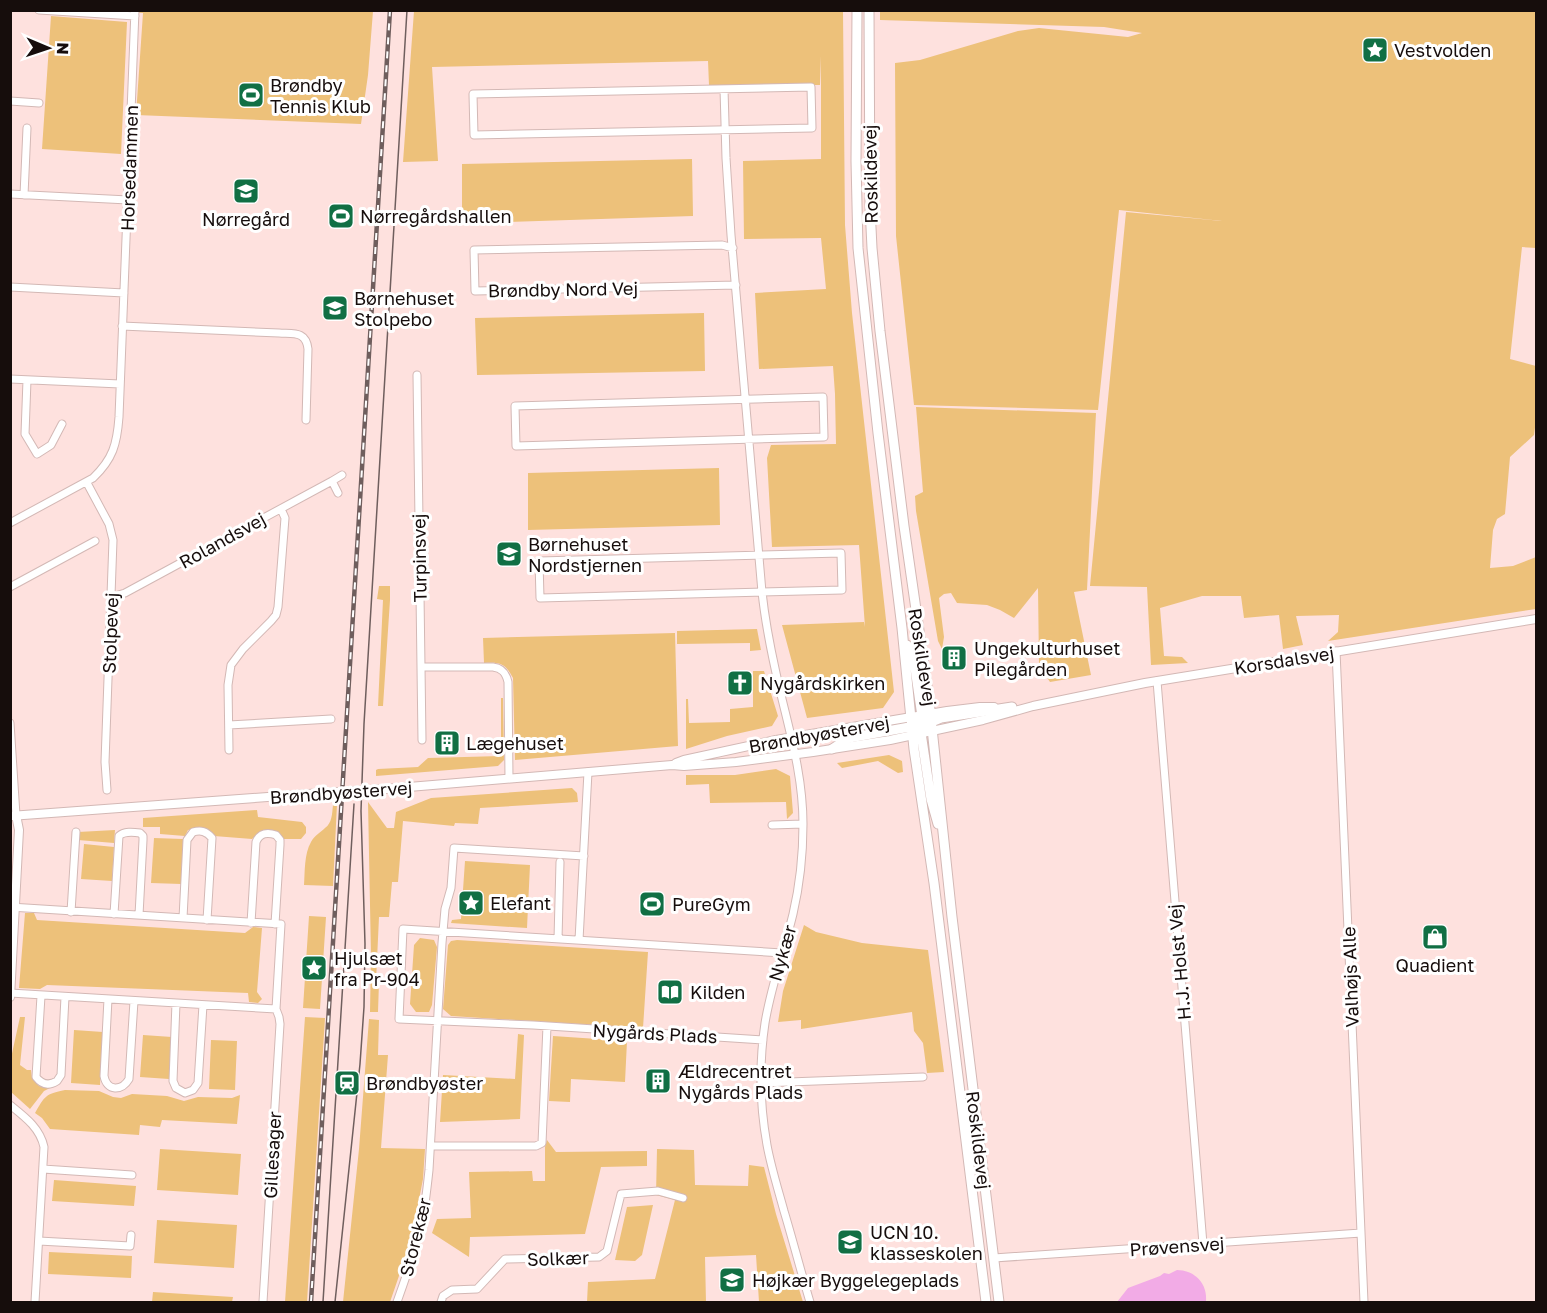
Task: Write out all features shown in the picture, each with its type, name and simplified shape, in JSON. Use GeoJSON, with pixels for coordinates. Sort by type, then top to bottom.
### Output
{"type":"FeatureCollection","features":[{"type":"Feature","properties":{"kind":"main road","name":"Roskildevej"},"geometry":{"type":"LineString","coordinates":[[857,10],[858,248],[878,433],[902,628],[915,668],[931,799],[944,843],[999,1302]]}},
{"type":"Feature","properties":{"kind":"main road","name":"Roskildevej"},"geometry":{"type":"LineString","coordinates":[[869,10],[869,162],[872,248],[904,526],[934,884],[986,1302]]}},
{"type":"Feature","properties":{"kind":"main road"},"geometry":{"type":"LineString","coordinates":[[832,749],[849,738],[921,725],[941,718],[1012,707]]}},
{"type":"Feature","properties":{"kind":"street"},"geometry":{"type":"LineString","coordinates":[[39,10],[135,13]]}},
{"type":"Feature","properties":{"kind":"street","name":"Horsedammen"},"geometry":{"type":"LineString","coordinates":[[11,521],[87,483],[102,470],[110,459],[118,434],[135,13]]}},
{"type":"Feature","properties":{"kind":"street"},"geometry":{"type":"LineString","coordinates":[[811,87],[812,128],[474,135],[473,94],[724,88],[811,87]]}},
{"type":"Feature","properties":{"kind":"street"},"geometry":{"type":"LineString","coordinates":[[724,88],[726,158],[762,592],[776,674],[792,738]]}},
{"type":"Feature","properties":{"kind":"street"},"geometry":{"type":"LineString","coordinates":[[10,101],[39,103]]}},
{"type":"Feature","properties":{"kind":"street"},"geometry":{"type":"LineString","coordinates":[[24,195],[27,128]]}},
{"type":"Feature","properties":{"kind":"street"},"geometry":{"type":"LineString","coordinates":[[10,194],[128,200]]}},
{"type":"Feature","properties":{"kind":"street","name":"Brøndby Nord Vej"},"geometry":{"type":"LineString","coordinates":[[733,248],[717,245],[474,250],[475,291],[736,285]]}},
{"type":"Feature","properties":{"kind":"street"},"geometry":{"type":"LineString","coordinates":[[10,287],[124,293]]}},
{"type":"Feature","properties":{"kind":"street"},"geometry":{"type":"LineString","coordinates":[[122,326],[303,336],[308,350],[306,420]]}},
{"type":"Feature","properties":{"kind":"street","name":"Turpinsvej"},"geometry":{"type":"LineString","coordinates":[[417,375],[422,740]]}},
{"type":"Feature","properties":{"kind":"street"},"geometry":{"type":"LineString","coordinates":[[10,379],[120,384]]}},
{"type":"Feature","properties":{"kind":"street"},"geometry":{"type":"LineString","coordinates":[[27,380],[25,434],[37,454],[51,445],[62,424]]}},
{"type":"Feature","properties":{"kind":"street"},"geometry":{"type":"LineString","coordinates":[[823,397],[824,437],[749,439],[516,446],[515,406],[823,397]]}},
{"type":"Feature","properties":{"kind":"street","name":"Rolandsvej"},"geometry":{"type":"LineString","coordinates":[[112,597],[125,593],[342,475]]}},
{"type":"Feature","properties":{"kind":"street"},"geometry":{"type":"LineString","coordinates":[[332,481],[338,493]]}},
{"type":"Feature","properties":{"kind":"street","name":"Stolpevej"},"geometry":{"type":"LineString","coordinates":[[87,483],[112,534],[112,597],[105,762],[107,790]]}},
{"type":"Feature","properties":{"kind":"street"},"geometry":{"type":"LineString","coordinates":[[229,750],[228,685],[231,665],[276,615],[279,607],[285,518],[280,509]]}},
{"type":"Feature","properties":{"kind":"street"},"geometry":{"type":"LineString","coordinates":[[10,587],[95,541]]}},
{"type":"Feature","properties":{"kind":"street"},"geometry":{"type":"LineString","coordinates":[[841,553],[842,590],[762,592],[540,598],[539,561],[841,553]]}},
{"type":"Feature","properties":{"kind":"street","name":"Korsdalsvej"},"geometry":{"type":"LineString","coordinates":[[921,725],[983,720],[1033,706],[1157,681],[1536,619]]}},
{"type":"Feature","properties":{"kind":"street","name":"Valhøjs Alle"},"geometry":{"type":"LineString","coordinates":[[1336,651],[1364,1302]]}},
{"type":"Feature","properties":{"kind":"street"},"geometry":{"type":"LineString","coordinates":[[421,667],[493,667],[504,672],[508,682],[508,778]]}},
{"type":"Feature","properties":{"kind":"street","name":"H.J. Holst Vej"},"geometry":{"type":"LineString","coordinates":[[1157,681],[1203,1244]]}},
{"type":"Feature","properties":{"kind":"street","name":"Korsdalsvej"},"geometry":{"type":"LineString","coordinates":[[1012,707],[1033,706]]}},
{"type":"Feature","properties":{"kind":"street"},"geometry":{"type":"LineString","coordinates":[[229,725],[331,719]]}},
{"type":"Feature","properties":{"kind":"street"},"geometry":{"type":"LineString","coordinates":[[10,723],[13,815],[10,827]]}},
{"type":"Feature","properties":{"kind":"street","name":"Brøndbyøstervej"},"geometry":{"type":"LineString","coordinates":[[672,765],[684,760],[776,740],[921,725]]}},
{"type":"Feature","properties":{"kind":"street","name":"Nykær"},"geometry":{"type":"LineString","coordinates":[[792,738],[801,792],[803,824],[800,882],[770,995],[763,1040],[761,1083],[767,1146],[810,1302]]}},
{"type":"Feature","properties":{"kind":"street","name":"Brøndbyøstervej"},"geometry":{"type":"LineString","coordinates":[[13,815],[736,762],[832,749]]}},
{"type":"Feature","properties":{"kind":"street"},"geometry":{"type":"LineString","coordinates":[[579,940],[588,772]]}},
{"type":"Feature","properties":{"kind":"street"},"geometry":{"type":"LineString","coordinates":[[13,815],[19,830],[13,908],[11,994],[276,1009]]}},
{"type":"Feature","properties":{"kind":"street"},"geometry":{"type":"LineString","coordinates":[[772,825],[803,824]]}},
{"type":"Feature","properties":{"kind":"street"},"geometry":{"type":"LineString","coordinates":[[183,918],[187,840],[193,832],[203,831],[212,838],[207,920]]}},
{"type":"Feature","properties":{"kind":"street"},"geometry":{"type":"LineString","coordinates":[[71,912],[76,832]]}},
{"type":"Feature","properties":{"kind":"street"},"geometry":{"type":"LineString","coordinates":[[114,914],[119,836],[136,832],[143,836],[139,915]]}},
{"type":"Feature","properties":{"kind":"street"},"geometry":{"type":"LineString","coordinates":[[13,908],[275,924],[280,844],[276,835],[262,834],[256,842],[251,922]]}},
{"type":"Feature","properties":{"kind":"street"},"geometry":{"type":"LineString","coordinates":[[547,1026],[542,1143],[536,1146],[430,1146],[443,932],[445,909],[451,888],[454,848],[584,856]]}},
{"type":"Feature","properties":{"kind":"street"},"geometry":{"type":"LineString","coordinates":[[558,939],[560,862]]}},
{"type":"Feature","properties":{"kind":"street","name":"Gillesager"},"geometry":{"type":"LineString","coordinates":[[263,1302],[280,1024],[276,1009],[281,924],[275,924]]}},
{"type":"Feature","properties":{"kind":"street","name":"Nygårds Plads"},"geometry":{"type":"LineString","coordinates":[[763,1040],[399,1019],[404,929],[782,953]]}},
{"type":"Feature","properties":{"kind":"street"},"geometry":{"type":"LineString","coordinates":[[41,996],[36,1077],[43,1084],[49,1085],[57,1081],[61,1074],[65,997]]}},
{"type":"Feature","properties":{"kind":"street"},"geometry":{"type":"LineString","coordinates":[[108,999],[104,1076],[105,1082],[115,1088],[121,1088],[129,1079],[134,1001]]}},
{"type":"Feature","properties":{"kind":"street"},"geometry":{"type":"LineString","coordinates":[[177,1003],[173,1081],[176,1088],[185,1094],[193,1090],[198,1083],[203,1005]]}},
{"type":"Feature","properties":{"kind":"street"},"geometry":{"type":"LineString","coordinates":[[761,1083],[923,1077]]}},
{"type":"Feature","properties":{"kind":"street"},"geometry":{"type":"LineString","coordinates":[[10,1116],[13,1107],[40,1135],[44,1147],[35,1302]]}},
{"type":"Feature","properties":{"kind":"street","name":"Storekær"},"geometry":{"type":"LineString","coordinates":[[396,1302],[421,1228],[430,1146]]}},
{"type":"Feature","properties":{"kind":"street"},"geometry":{"type":"LineString","coordinates":[[43,1169],[132,1175]]}},
{"type":"Feature","properties":{"kind":"street","name":"Solkær"},"geometry":{"type":"LineString","coordinates":[[441,1302],[443,1296],[452,1290],[477,1289],[505,1259],[599,1257],[607,1251],[621,1194],[658,1191],[684,1197]]}},
{"type":"Feature","properties":{"kind":"street","name":"Prøvensvej"},"geometry":{"type":"LineString","coordinates":[[994,1258],[1361,1233]]}},
{"type":"Feature","properties":{"kind":"street"},"geometry":{"type":"LineString","coordinates":[[39,1241],[130,1246],[131,1235]]}},
{"type":"Feature","properties":{"kind":"shaded area","name":"Brøndby Tennis Klub"},"geometry":{"type":"Polygon","coordinates":[[[109,11],[373,11],[361,124],[136,115],[143,13],[109,11]]]}},
{"type":"Feature","properties":{"kind":"shaded area"},"geometry":{"type":"Polygon","coordinates":[[[414,11],[843,11],[845,225],[852,313],[894,692],[883,708],[807,718],[782,625],[864,622],[865,627],[859,545],[772,547],[767,458],[771,445],[836,444],[833,366],[759,369],[755,293],[826,289],[821,238],[744,239],[743,161],[821,159],[821,56],[820,85],[709,85],[708,61],[432,67],[438,161],[403,162],[414,11]]]}},
{"type":"Feature","properties":{"kind":"shaded area"},"geometry":{"type":"Polygon","coordinates":[[[880,11],[1536,11],[1536,248],[1522,247],[1510,359],[1536,366],[1536,420],[1534,435],[1510,457],[1505,514],[1497,519],[1493,530],[1490,568],[1513,566],[1536,557],[1536,609],[1328,641],[1338,632],[1339,615],[1296,616],[1303,645],[1283,649],[1279,615],[1244,618],[1241,596],[1202,596],[1160,608],[1164,656],[1182,657],[1188,663],[1151,665],[1147,587],[1090,586],[1126,212],[1222,221],[1119,210],[1098,410],[914,405],[896,236],[895,63],[920,60],[1018,31],[1039,28],[1128,37],[1142,33],[1104,27],[880,20],[880,11]]]}},
{"type":"Feature","properties":{"kind":"shaded area"},"geometry":{"type":"Polygon","coordinates":[[[51,16],[127,22],[121,154],[42,149],[51,16]]]}},
{"type":"Feature","properties":{"kind":"shaded area"},"geometry":{"type":"Polygon","coordinates":[[[692,159],[693,216],[507,222],[507,219],[462,220],[462,164],[692,159]]]}},
{"type":"Feature","properties":{"kind":"shaded area"},"geometry":{"type":"Polygon","coordinates":[[[704,313],[705,371],[477,375],[475,318],[704,313]]]}},
{"type":"Feature","properties":{"kind":"shaded area"},"geometry":{"type":"Polygon","coordinates":[[[916,407],[1096,413],[1087,590],[1074,592],[1091,675],[1050,682],[1039,666],[1038,588],[1014,618],[987,605],[957,603],[951,593],[944,594],[939,598],[944,637],[942,649],[938,641],[916,511],[915,496],[923,492],[916,407]]]}},
{"type":"Feature","properties":{"kind":"shaded area"},"geometry":{"type":"Polygon","coordinates":[[[719,468],[720,525],[528,530],[528,473],[719,468]]]}},
{"type":"Feature","properties":{"kind":"shaded area"},"geometry":{"type":"Polygon","coordinates":[[[379,586],[390,586],[383,706],[378,706],[383,600],[377,599],[379,586]]]}},
{"type":"Feature","properties":{"kind":"shaded area"},"geometry":{"type":"Polygon","coordinates":[[[757,629],[761,650],[750,651],[750,643],[677,644],[677,631],[757,629]]]}},
{"type":"Feature","properties":{"kind":"shaded area"},"geometry":{"type":"Polygon","coordinates":[[[675,633],[678,746],[515,760],[513,678],[502,664],[484,663],[483,638],[675,633]]]}},
{"type":"Feature","properties":{"kind":"shaded area"},"geometry":{"type":"Polygon","coordinates":[[[753,671],[764,671],[778,716],[772,726],[727,736],[686,749],[686,699],[688,699],[689,723],[730,722],[730,709],[753,707],[753,671]]]}},
{"type":"Feature","properties":{"kind":"shaded area"},"geometry":{"type":"Polygon","coordinates":[[[501,698],[503,698],[504,760],[498,766],[376,776],[378,769],[418,767],[428,758],[501,756],[501,698]]]}},
{"type":"Feature","properties":{"kind":"shaded area"},"geometry":{"type":"Polygon","coordinates":[[[889,755],[902,761],[903,772],[898,773],[878,761],[842,768],[837,763],[889,755]]]}},
{"type":"Feature","properties":{"kind":"shaded area"},"geometry":{"type":"Polygon","coordinates":[[[776,769],[790,776],[793,813],[787,819],[786,802],[710,803],[709,784],[686,785],[686,775],[735,775],[776,769]]]}},
{"type":"Feature","properties":{"kind":"shaded area"},"geometry":{"type":"Polygon","coordinates":[[[572,788],[577,793],[578,802],[480,808],[478,824],[455,823],[454,826],[403,821],[398,882],[392,882],[389,917],[379,917],[376,982],[379,982],[378,1012],[370,1012],[368,802],[387,828],[394,828],[396,812],[431,798],[572,788]]]}},
{"type":"Feature","properties":{"kind":"shaded area"},"geometry":{"type":"Polygon","coordinates":[[[337,804],[333,886],[304,885],[305,863],[311,842],[329,824],[333,805],[337,804]]]}},
{"type":"Feature","properties":{"kind":"shaded area"},"geometry":{"type":"Polygon","coordinates":[[[257,810],[258,817],[302,822],[306,827],[306,833],[301,839],[283,839],[276,832],[268,830],[252,839],[214,836],[208,829],[203,828],[188,830],[185,836],[160,834],[160,827],[143,827],[143,818],[257,810]]]}},
{"type":"Feature","properties":{"kind":"shaded area"},"geometry":{"type":"Polygon","coordinates":[[[115,830],[114,843],[78,840],[78,832],[115,830]]]}},
{"type":"Feature","properties":{"kind":"shaded area"},"geometry":{"type":"Polygon","coordinates":[[[154,838],[183,839],[181,884],[151,883],[154,838]]]}},
{"type":"Feature","properties":{"kind":"shaded area"},"geometry":{"type":"Polygon","coordinates":[[[84,844],[114,847],[112,881],[81,879],[84,844]]]}},
{"type":"Feature","properties":{"kind":"shaded area"},"geometry":{"type":"Polygon","coordinates":[[[465,861],[530,865],[527,928],[451,923],[452,920],[461,919],[465,861]]]}},
{"type":"Feature","properties":{"kind":"shaded area"},"geometry":{"type":"Polygon","coordinates":[[[25,913],[34,913],[37,920],[245,933],[253,927],[262,928],[257,992],[262,999],[258,1003],[249,1002],[248,993],[47,985],[40,989],[19,988],[25,913]]]}},
{"type":"Feature","properties":{"kind":"shaded area"},"geometry":{"type":"Polygon","coordinates":[[[309,916],[326,917],[320,1009],[303,1008],[309,916]]]}},
{"type":"Feature","properties":{"kind":"shaded area"},"geometry":{"type":"Polygon","coordinates":[[[804,925],[816,932],[862,943],[928,950],[944,1072],[927,1073],[923,1043],[914,1031],[912,1012],[801,1029],[801,1020],[778,1022],[783,991],[804,925]]]}},
{"type":"Feature","properties":{"kind":"shaded area"},"geometry":{"type":"Polygon","coordinates":[[[420,938],[434,940],[437,947],[432,1005],[429,1012],[416,1012],[410,1004],[414,945],[420,938]]]}},
{"type":"Feature","properties":{"kind":"shaded area"},"geometry":{"type":"Polygon","coordinates":[[[451,941],[648,952],[643,1028],[451,1016],[443,1009],[448,945],[451,941]]]}},
{"type":"Feature","properties":{"kind":"shaded area"},"geometry":{"type":"Polygon","coordinates":[[[20,1017],[25,1017],[20,1065],[31,1070],[32,1078],[39,1086],[50,1088],[44,1091],[30,1109],[11,1092],[11,1058],[20,1017]]]}},
{"type":"Feature","properties":{"kind":"shaded area"},"geometry":{"type":"Polygon","coordinates":[[[305,1017],[325,1018],[307,1302],[285,1302],[305,1017]]]}},
{"type":"Feature","properties":{"kind":"shaded area"},"geometry":{"type":"Polygon","coordinates":[[[369,1019],[379,1020],[378,1055],[388,1055],[381,1148],[425,1149],[423,1179],[411,1241],[390,1302],[343,1302],[359,1149],[369,1019]]]}},
{"type":"Feature","properties":{"kind":"shaded area"},"geometry":{"type":"Polygon","coordinates":[[[74,1030],[103,1032],[100,1085],[71,1083],[74,1030]]]}},
{"type":"Feature","properties":{"kind":"shaded area"},"geometry":{"type":"Polygon","coordinates":[[[518,1034],[524,1035],[520,1119],[440,1122],[443,1075],[515,1079],[518,1034]]]}},
{"type":"Feature","properties":{"kind":"shaded area"},"geometry":{"type":"Polygon","coordinates":[[[143,1035],[172,1037],[169,1079],[140,1077],[143,1035]]]}},
{"type":"Feature","properties":{"kind":"shaded area"},"geometry":{"type":"Polygon","coordinates":[[[553,1036],[627,1041],[625,1082],[571,1079],[570,1102],[549,1101],[553,1036]]]}},
{"type":"Feature","properties":{"kind":"shaded area"},"geometry":{"type":"Polygon","coordinates":[[[211,1040],[237,1041],[235,1090],[209,1089],[211,1040]]]}},
{"type":"Feature","properties":{"kind":"shaded area"},"geometry":{"type":"Polygon","coordinates":[[[65,1090],[99,1091],[121,1098],[132,1094],[167,1096],[184,1101],[198,1097],[232,1098],[240,1095],[237,1124],[162,1120],[160,1127],[140,1125],[139,1135],[50,1129],[35,1113],[46,1097],[65,1090]]]}},
{"type":"Feature","properties":{"kind":"shaded area"},"geometry":{"type":"Polygon","coordinates":[[[547,1140],[556,1152],[647,1151],[647,1166],[601,1167],[585,1234],[470,1237],[469,1257],[432,1233],[437,1219],[471,1218],[469,1172],[532,1171],[533,1181],[545,1181],[547,1140]]]}},
{"type":"Feature","properties":{"kind":"shaded area"},"geometry":{"type":"Polygon","coordinates":[[[160,1149],[241,1154],[238,1195],[157,1190],[160,1149]]]}},
{"type":"Feature","properties":{"kind":"shaded area"},"geometry":{"type":"Polygon","coordinates":[[[657,1149],[694,1150],[695,1185],[748,1186],[749,1165],[764,1167],[803,1302],[759,1302],[756,1255],[705,1257],[706,1302],[587,1302],[588,1282],[655,1279],[675,1200],[656,1195],[657,1149]]]}},
{"type":"Feature","properties":{"kind":"shaded area"},"geometry":{"type":"Polygon","coordinates":[[[54,1180],[136,1186],[134,1206],[52,1201],[54,1180]]]}},
{"type":"Feature","properties":{"kind":"shaded area"},"geometry":{"type":"Polygon","coordinates":[[[653,1205],[642,1255],[635,1261],[615,1260],[627,1207],[653,1205]]]}},
{"type":"Feature","properties":{"kind":"shaded area"},"geometry":{"type":"Polygon","coordinates":[[[157,1220],[237,1225],[234,1268],[154,1263],[157,1220]]]}},
{"type":"Feature","properties":{"kind":"shaded area"},"geometry":{"type":"Polygon","coordinates":[[[49,1252],[132,1256],[131,1278],[48,1274],[49,1252]]]}},
{"type":"Feature","properties":{"kind":"shaded area"},"geometry":{"type":"Polygon","coordinates":[[[1177,1270],[1189,1272],[1199,1279],[1205,1289],[1206,1302],[1117,1302],[1128,1288],[1177,1270]]]}},
{"type":"Feature","properties":{"kind":"shaded area"},"geometry":{"type":"Polygon","coordinates":[[[153,1292],[233,1297],[232,1302],[152,1302],[153,1292]]]}},
{"type":"Feature","properties":{"kind":"tram line"},"geometry":{"type":"LineString","coordinates":[[335,1302],[364,1007],[365,944],[361,811],[364,724],[407,10]]}},
{"type":"Feature","properties":{"kind":"tram line"},"geometry":{"type":"LineString","coordinates":[[323,1302],[354,804]]}},
{"type":"Feature","properties":{"kind":"railway"},"geometry":{"type":"LineString","coordinates":[[311,1302],[390,10]]}},
{"type":"Feature","properties":{"kind":"place","name":"Vestvolden"},"geometry":{"type":"Point","coordinates":[1375,50]}},
{"type":"Feature","properties":{"kind":"place","name":"Brøndby Tennis Klub"},"geometry":{"type":"Point","coordinates":[251,95]}},
{"type":"Feature","properties":{"kind":"place","name":"Nørregård"},"geometry":{"type":"Point","coordinates":[246,191]}},
{"type":"Feature","properties":{"kind":"place","name":"Nørregårdshallen"},"geometry":{"type":"Point","coordinates":[341,216]}},
{"type":"Feature","properties":{"kind":"place","name":"Børnehuset Stolpebo"},"geometry":{"type":"Point","coordinates":[335,308]}},
{"type":"Feature","properties":{"kind":"place","name":"Børnehuset Nordstjernen"},"geometry":{"type":"Point","coordinates":[509,554]}},
{"type":"Feature","properties":{"kind":"place","name":"Ungekulturhuset Pilegården"},"geometry":{"type":"Point","coordinates":[954,658]}},
{"type":"Feature","properties":{"kind":"place","name":"Nygårdskirken"},"geometry":{"type":"Point","coordinates":[740,683]}},
{"type":"Feature","properties":{"kind":"place","name":"Lægehuset"},"geometry":{"type":"Point","coordinates":[447,743]}},
{"type":"Feature","properties":{"kind":"place","name":"Elefant"},"geometry":{"type":"Point","coordinates":[471,903]}},
{"type":"Feature","properties":{"kind":"place","name":"PureGym"},"geometry":{"type":"Point","coordinates":[652,904]}},
{"type":"Feature","properties":{"kind":"place","name":"Quadient"},"geometry":{"type":"Point","coordinates":[1435,937]}},
{"type":"Feature","properties":{"kind":"place","name":"Hjulsæt fra Pr-904"},"geometry":{"type":"Point","coordinates":[314,968]}},
{"type":"Feature","properties":{"kind":"place","name":"Kilden"},"geometry":{"type":"Point","coordinates":[670,992]}},
{"type":"Feature","properties":{"kind":"place","name":"Ældrecentret Nygårds Plads"},"geometry":{"type":"Point","coordinates":[658,1081]}},
{"type":"Feature","properties":{"kind":"place","name":"Brøndbyøster"},"geometry":{"type":"Point","coordinates":[347,1083]}},
{"type":"Feature","properties":{"kind":"place","name":"UCN 10. klasseskolen"},"geometry":{"type":"Point","coordinates":[850,1242]}},
{"type":"Feature","properties":{"kind":"place","name":"Højkær Byggelegeplads"},"geometry":{"type":"Point","coordinates":[732,1280]}}]}
